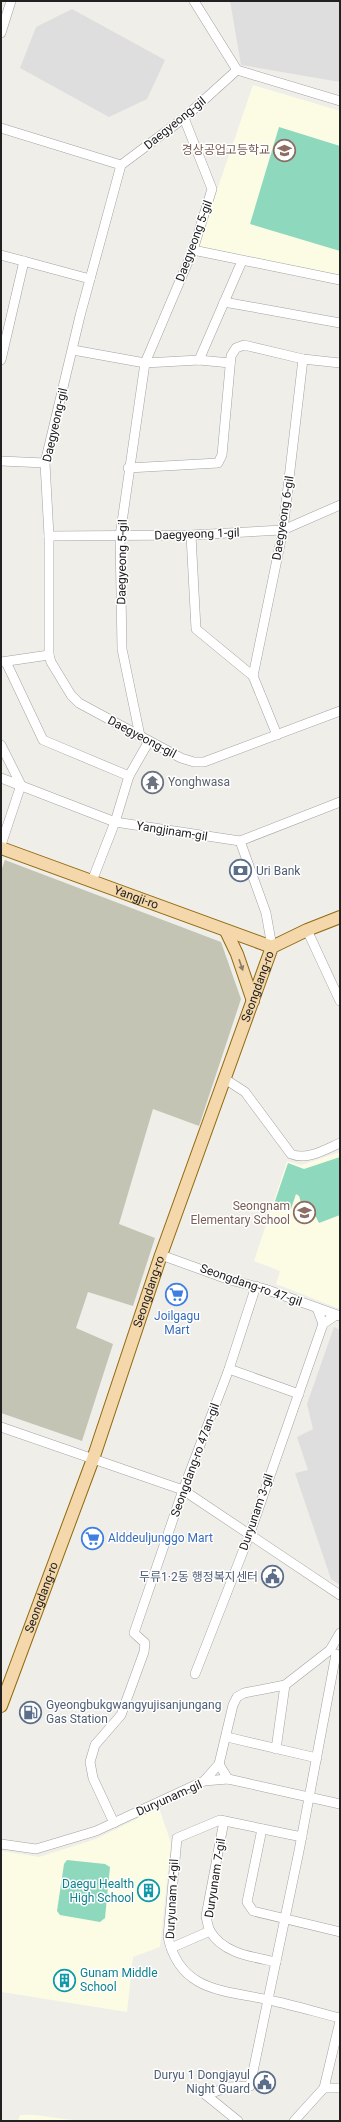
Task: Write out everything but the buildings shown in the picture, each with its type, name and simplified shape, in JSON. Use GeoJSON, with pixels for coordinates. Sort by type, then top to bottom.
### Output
{"type":"FeatureCollection","features":[{"type":"Feature","properties":{"kind":"main road","name":"Yangji-ro"},"geometry":{"type":"LineString","coordinates":[[1,846],[92,882],[272,947]]}},
{"type":"Feature","properties":{"kind":"main road","name":"Seongdang-ro"},"geometry":{"type":"LineString","coordinates":[[1,1706],[93,1459],[161,1255],[272,947],[307,930],[340,917]]}},
{"type":"Feature","properties":{"kind":"main road"},"geometry":{"type":"LineString","coordinates":[[226,931],[237,954],[253,1000]]}},
{"type":"Feature","properties":{"kind":"street"},"geometry":{"type":"LineString","coordinates":[[1,33],[11,1]]}},
{"type":"Feature","properties":{"kind":"street"},"geometry":{"type":"LineString","coordinates":[[194,1],[237,70],[340,101]]}},
{"type":"Feature","properties":{"kind":"street","name":"Daegyeong-gil"},"geometry":{"type":"LineString","coordinates":[[237,70],[184,118],[121,165],[90,279],[45,463],[49,536],[49,655],[61,679],[79,703],[181,758],[194,762],[204,762],[340,711]]}},
{"type":"Feature","properties":{"kind":"street","name":"Daegyeong 5-gil"},"geometry":{"type":"LineString","coordinates":[[140,736],[122,649],[120,536],[128,468],[145,363],[193,250],[212,189],[184,118]]}},
{"type":"Feature","properties":{"kind":"street"},"geometry":{"type":"LineString","coordinates":[[1,128],[121,165]]}},
{"type":"Feature","properties":{"kind":"street"},"geometry":{"type":"LineString","coordinates":[[193,250],[340,280]]}},
{"type":"Feature","properties":{"kind":"street"},"geometry":{"type":"LineString","coordinates":[[1,255],[90,279]]}},
{"type":"Feature","properties":{"kind":"street"},"geometry":{"type":"LineString","coordinates":[[1,360],[24,261]]}},
{"type":"Feature","properties":{"kind":"street"},"geometry":{"type":"LineString","coordinates":[[199,360],[242,261]]}},
{"type":"Feature","properties":{"kind":"street"},"geometry":{"type":"LineString","coordinates":[[224,302],[340,323]]}},
{"type":"Feature","properties":{"kind":"street"},"geometry":{"type":"LineString","coordinates":[[128,468],[218,463],[222,455],[231,356],[236,348],[244,345],[303,359],[340,363]]}},
{"type":"Feature","properties":{"kind":"street"},"geometry":{"type":"LineString","coordinates":[[73,350],[145,363],[199,360],[230,363]]}},
{"type":"Feature","properties":{"kind":"street","name":"Daegyeong 6-gil"},"geometry":{"type":"LineString","coordinates":[[253,676],[283,530],[303,359]]}},
{"type":"Feature","properties":{"kind":"street"},"geometry":{"type":"LineString","coordinates":[[1,462],[45,463]]}},
{"type":"Feature","properties":{"kind":"street","name":"Daegyeong 1-gil"},"geometry":{"type":"LineString","coordinates":[[49,536],[191,535],[283,530],[340,505]]}},
{"type":"Feature","properties":{"kind":"street"},"geometry":{"type":"LineString","coordinates":[[191,535],[196,629],[253,676],[277,735]]}},
{"type":"Feature","properties":{"kind":"street"},"geometry":{"type":"LineString","coordinates":[[49,655],[3,662],[43,740],[129,776]]}},
{"type":"Feature","properties":{"kind":"street"},"geometry":{"type":"LineString","coordinates":[[92,882],[115,822],[129,776],[149,741]]}},
{"type":"Feature","properties":{"kind":"street"},"geometry":{"type":"LineString","coordinates":[[1,745],[20,785],[1,846]]}},
{"type":"Feature","properties":{"kind":"street","name":"Yangjinam-gil"},"geometry":{"type":"LineString","coordinates":[[1,778],[115,822],[240,841]]}},
{"type":"Feature","properties":{"kind":"street"},"geometry":{"type":"LineString","coordinates":[[272,947],[266,914],[240,841],[340,802]]}},
{"type":"Feature","properties":{"kind":"street"},"geometry":{"type":"LineString","coordinates":[[307,930],[340,1001]]}},
{"type":"Feature","properties":{"kind":"street"},"geometry":{"type":"LineString","coordinates":[[225,1079],[245,1092],[291,1154],[304,1157],[318,1153],[340,1143]]}},
{"type":"Feature","properties":{"kind":"street","name":"Seongdang-ro 47-gil"},"geometry":{"type":"LineString","coordinates":[[161,1255],[230,1280],[256,1286],[338,1315]]}},
{"type":"Feature","properties":{"kind":"street","name":"Seongdang-ro 47an-gil"},"geometry":{"type":"LineString","coordinates":[[114,1823],[93,1778],[90,1762],[95,1745],[121,1715],[144,1652],[145,1643],[134,1633],[183,1490],[229,1368],[256,1286]]}},
{"type":"Feature","properties":{"kind":"street"},"geometry":{"type":"LineString","coordinates":[[317,1308],[323,1324],[338,1315]]}},
{"type":"Feature","properties":{"kind":"street","name":"Duryunam 3-gil"},"geometry":{"type":"LineString","coordinates":[[195,1674],[249,1536],[323,1324]]}},
{"type":"Feature","properties":{"kind":"street"},"geometry":{"type":"LineString","coordinates":[[229,1368],[299,1394]]}},
{"type":"Feature","properties":{"kind":"street"},"geometry":{"type":"LineString","coordinates":[[2,1430],[183,1490],[249,1536],[340,1595]]}},
{"type":"Feature","properties":{"kind":"street"},"geometry":{"type":"LineString","coordinates":[[238,2121],[206,2095],[228,2087],[250,2086],[302,1838],[335,1653],[340,1633]]}},
{"type":"Feature","properties":{"kind":"street"},"geometry":{"type":"LineString","coordinates":[[204,1781],[219,1764],[233,1705],[237,1697],[244,1693],[285,1685],[335,1653]]}},
{"type":"Feature","properties":{"kind":"street"},"geometry":{"type":"LineString","coordinates":[[276,1748],[285,1685]]}},
{"type":"Feature","properties":{"kind":"street"},"geometry":{"type":"LineString","coordinates":[[226,1737],[317,1758]]}},
{"type":"Feature","properties":{"kind":"street"},"geometry":{"type":"LineString","coordinates":[[219,1764],[228,1779]]}},
{"type":"Feature","properties":{"kind":"street","name":"Duryunam-gil"},"geometry":{"type":"LineString","coordinates":[[1,1844],[36,1849],[96,1831],[204,1781],[228,1779],[340,1804]]}},
{"type":"Feature","properties":{"kind":"street","name":"Duryunam 4-gil"},"geometry":{"type":"LineString","coordinates":[[224,1820],[220,1820],[177,1838],[168,1937],[171,1948],[192,1979],[211,1989],[268,2000],[340,2018]]}},
{"type":"Feature","properties":{"kind":"street"},"geometry":{"type":"LineString","coordinates":[[224,1820],[302,1838]]}},
{"type":"Feature","properties":{"kind":"street","name":"Duryunam 7-gil"},"geometry":{"type":"LineString","coordinates":[[224,1820],[206,1916],[210,1931],[220,1943],[230,1950],[276,1962]]}},
{"type":"Feature","properties":{"kind":"street"},"geometry":{"type":"LineString","coordinates":[[262,1829],[248,1902],[253,1910],[285,1920],[340,1932]]}},
{"type":"Feature","properties":{"kind":"street"},"geometry":{"type":"LineString","coordinates":[[171,1948],[210,1931]]}},
{"type":"Feature","properties":{"kind":"street"},"geometry":{"type":"LineString","coordinates":[[294,2121],[324,2088],[340,2021]]}},
{"type":"Feature","properties":{"kind":"street"},"geometry":{"type":"LineString","coordinates":[[324,2088],[340,2088]]}},
{"type":"Feature","properties":{"kind":"shaded area"},"geometry":{"type":"Polygon","coordinates":[[[230,1],[340,1],[340,82],[241,65],[230,1]]]}},
{"type":"Feature","properties":{"kind":"shaded area"},"geometry":{"type":"Polygon","coordinates":[[[72,9],[165,60],[147,99],[109,117],[20,68],[36,27],[72,9]]]}},
{"type":"Feature","properties":{"kind":"shaded area","name":"경상공업고등학교"},"geometry":{"type":"Polygon","coordinates":[[[253,85],[340,111],[340,275],[200,248],[199,243],[253,85]]]}},
{"type":"Feature","properties":{"kind":"shaded area"},"geometry":{"type":"Polygon","coordinates":[[[5,860],[221,942],[241,999],[199,1126],[153,1109],[119,1224],[155,1238],[133,1306],[88,1292],[76,1328],[113,1344],[82,1441],[1,1413],[1,871],[5,860]]]}},
{"type":"Feature","properties":{"kind":"shaded area","name":"Seongnam Elementary School"},"geometry":{"type":"Polygon","coordinates":[[[340,1152],[340,1309],[276,1284],[280,1271],[254,1261],[287,1161],[301,1165],[340,1152]]]}},
{"type":"Feature","properties":{"kind":"shaded area"},"geometry":{"type":"Polygon","coordinates":[[[334,1327],[340,1330],[340,1585],[331,1579],[295,1473],[308,1470],[297,1437],[313,1429],[307,1404],[334,1327]]]}},
{"type":"Feature","properties":{"kind":"shaded area"},"geometry":{"type":"Polygon","coordinates":[[[159,1808],[171,1843],[160,1947],[133,1957],[127,2012],[2,1992],[2,1851],[39,1857],[96,1839],[159,1808]]]}},
{"type":"Feature","properties":{"kind":"shaded area"},"geometry":{"type":"Polygon","coordinates":[[[20,2115],[35,2115],[80,2121],[18,2121],[20,2115]]]}},
{"type":"Feature","properties":{"kind":"green space"},"geometry":{"type":"Polygon","coordinates":[[[279,127],[340,146],[340,251],[250,224],[279,127]]]}},
{"type":"Feature","properties":{"kind":"green space"},"geometry":{"type":"Polygon","coordinates":[[[340,1157],[340,1215],[319,1223],[316,1217],[303,1209],[299,1196],[296,1194],[291,1209],[274,1204],[288,1163],[304,1169],[340,1157]]]}},
{"type":"Feature","properties":{"kind":"green space"},"geometry":{"type":"Polygon","coordinates":[[[67,1860],[105,1864],[110,1867],[105,1918],[100,1922],[60,1915],[57,1911],[64,1864],[67,1860]]]}},
{"type":"Feature","properties":{"kind":"place","name":"경상공업고등학교"},"geometry":{"type":"Point","coordinates":[285,150]}},
{"type":"Feature","properties":{"kind":"place","name":"Yonghwasa"},"geometry":{"type":"Point","coordinates":[153,782]}},
{"type":"Feature","properties":{"kind":"place","name":"Uri Bank"},"geometry":{"type":"Point","coordinates":[240,871]}},
{"type":"Feature","properties":{"kind":"place","name":"Seongnam Elementary School"},"geometry":{"type":"Point","coordinates":[305,1213]}},
{"type":"Feature","properties":{"kind":"place","name":"Joilgagu Mart"},"geometry":{"type":"Point","coordinates":[177,1295]}},
{"type":"Feature","properties":{"kind":"place","name":"Alddeuljunggo Mart"},"geometry":{"type":"Point","coordinates":[92,1538]}},
{"type":"Feature","properties":{"kind":"place","name":"두류1·2동 행정복지센터"},"geometry":{"type":"Point","coordinates":[273,1577]}},
{"type":"Feature","properties":{"kind":"place","name":"Gyeongbukgwangyujisanjungang Gas Station"},"geometry":{"type":"Point","coordinates":[31,1712]}},
{"type":"Feature","properties":{"kind":"place","name":"Daegu Health High School"},"geometry":{"type":"Point","coordinates":[149,1891]}},
{"type":"Feature","properties":{"kind":"place","name":"Gunam Middle School"},"geometry":{"type":"Point","coordinates":[65,1980]}},
{"type":"Feature","properties":{"kind":"place","name":"Duryu 1 Dongjayul Night Guard"},"geometry":{"type":"Point","coordinates":[265,2082]}}]}
